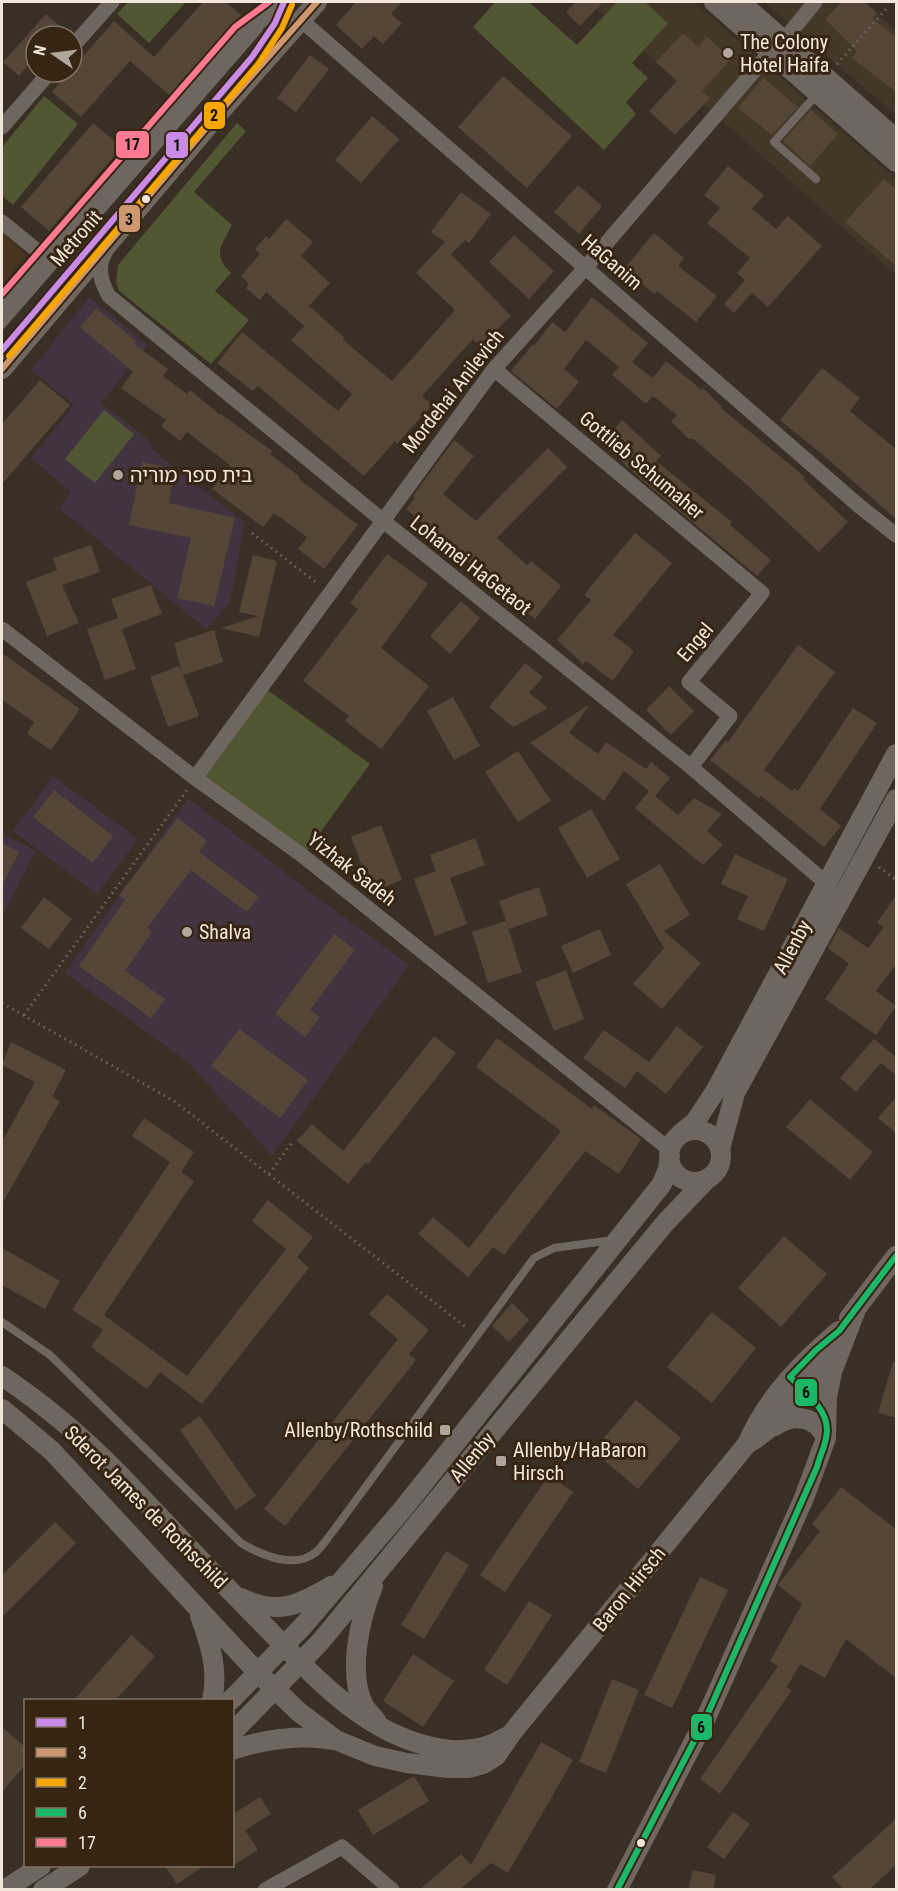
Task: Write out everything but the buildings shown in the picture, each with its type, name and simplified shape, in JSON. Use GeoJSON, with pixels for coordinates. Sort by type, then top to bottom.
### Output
{"type":"FeatureCollection","features":[{"type":"Feature","properties":{"kind":"street"},"geometry":{"type":"LineString","coordinates":[[84,34],[112,2]]}},
{"type":"Feature","properties":{"kind":"street"},"geometry":{"type":"LineString","coordinates":[[2,307],[242,33],[283,2]]}},
{"type":"Feature","properties":{"kind":"street"},"geometry":{"type":"LineString","coordinates":[[2,369],[225,106],[317,2]]}},
{"type":"Feature","properties":{"kind":"street"},"geometry":{"type":"LineString","coordinates":[[714,2],[777,46],[822,85],[897,162]]}},
{"type":"Feature","properties":{"kind":"street"},"geometry":{"type":"LineString","coordinates":[[740,2],[777,46]]}},
{"type":"Feature","properties":{"kind":"street","name":"Mordehai Anilevich"},"geometry":{"type":"LineString","coordinates":[[195,778],[494,369],[586,267],[815,2]]}},
{"type":"Feature","properties":{"kind":"street","name":"HaGanim"},"geometry":{"type":"LineString","coordinates":[[301,20],[858,505],[897,535]]}},
{"type":"Feature","properties":{"kind":"street"},"geometry":{"type":"LineString","coordinates":[[2,128],[40,84]]}},
{"type":"Feature","properties":{"kind":"street"},"geometry":{"type":"LineString","coordinates":[[822,85],[897,139]]}},
{"type":"Feature","properties":{"kind":"street"},"geometry":{"type":"LineString","coordinates":[[2,222],[45,257]]}},
{"type":"Feature","properties":{"kind":"street","name":"Lohamei HaGetaot"},"geometry":{"type":"LineString","coordinates":[[116,236],[103,256],[100,272],[103,286],[109,296],[382,520],[691,767],[826,883]]}},
{"type":"Feature","properties":{"kind":"street","name":"Gottlieb Schumaher"},"geometry":{"type":"LineString","coordinates":[[494,369],[762,593]]}},
{"type":"Feature","properties":{"kind":"street","name":"Engel"},"geometry":{"type":"LineString","coordinates":[[691,767],[730,717],[689,682],[762,593]]}},
{"type":"Feature","properties":{"kind":"street","name":"Yizhak Sadeh"},"geometry":{"type":"LineString","coordinates":[[2,629],[195,778],[303,856],[674,1147]]}},
{"type":"Feature","properties":{"kind":"street","name":"Allenby"},"geometry":{"type":"LineString","coordinates":[[233,1699],[285,1646],[354,1567],[662,1184],[674,1147],[695,1122],[716,1090],[897,754]]}},
{"type":"Feature","properties":{"kind":"street","name":"Allenby"},"geometry":{"type":"LineString","coordinates":[[234,1731],[321,1641],[665,1223],[719,1166],[720,1149],[735,1093],[897,800]]}},
{"type":"Feature","properties":{"kind":"street"},"geometry":{"type":"LineString","coordinates":[[826,883],[829,888],[831,905],[829,923]]}},
{"type":"Feature","properties":{"kind":"street"},"geometry":{"type":"LineString","coordinates":[[708,1178],[692,1181],[684,1179],[673,1168],[674,1147],[690,1130],[703,1131],[711,1135],[720,1149]]}},
{"type":"Feature","properties":{"kind":"street"},"geometry":{"type":"LineString","coordinates":[[826,1431],[819,1409],[797,1384],[816,1350],[839,1331],[897,1256]]}},
{"type":"Feature","properties":{"kind":"street"},"geometry":{"type":"LineString","coordinates":[[617,1890],[705,1720],[804,1498],[826,1431],[829,1385],[840,1349],[857,1307]]}},
{"type":"Feature","properties":{"kind":"street","name":"Sderot James de Rothschild"},"geometry":{"type":"LineString","coordinates":[[2,1376],[34,1397],[118,1473],[285,1646]]}},
{"type":"Feature","properties":{"kind":"street","name":"Baron Hirsch"},"geometry":{"type":"LineString","coordinates":[[747,1444],[775,1426],[797,1384]]}},
{"type":"Feature","properties":{"kind":"street","name":"Baron Hirsch"},"geometry":{"type":"LineString","coordinates":[[258,1673],[318,1728],[336,1740],[375,1756],[415,1765],[448,1768],[468,1768],[483,1764],[496,1756],[511,1734],[747,1444],[763,1413],[797,1384]]}},
{"type":"Feature","properties":{"kind":"street","name":"Sderot James de Rothschild"},"geometry":{"type":"LineString","coordinates":[[2,1408],[52,1451],[258,1673]]}},
{"type":"Feature","properties":{"kind":"street"},"geometry":{"type":"LineString","coordinates":[[775,1426],[784,1420],[801,1418],[817,1424],[826,1431]]}},
{"type":"Feature","properties":{"kind":"street"},"geometry":{"type":"LineString","coordinates":[[232,1593],[259,1606],[277,1608],[315,1595],[331,1586],[354,1567]]}},
{"type":"Feature","properties":{"kind":"street"},"geometry":{"type":"LineString","coordinates":[[380,1569],[364,1612],[356,1660],[364,1705],[381,1727]]}},
{"type":"Feature","properties":{"kind":"street"},"geometry":{"type":"LineString","coordinates":[[198,1608],[212,1648],[215,1685],[213,1699]]}},
{"type":"Feature","properties":{"kind":"street","name":"Baron Hirsch"},"geometry":{"type":"LineString","coordinates":[[285,1646],[301,1664],[348,1705],[381,1727],[411,1742],[447,1749],[469,1750],[487,1747],[511,1734]]}},
{"type":"Feature","properties":{"kind":"street"},"geometry":{"type":"LineString","coordinates":[[234,1749],[278,1738],[304,1737],[336,1740]]}},
{"type":"Feature","properties":{"kind":"street"},"geometry":{"type":"LineString","coordinates":[[265,1890],[342,1847],[390,1888]]}},
{"type":"Feature","properties":{"kind":"street"},"geometry":{"type":"LineString","coordinates":[[4,1890],[39,1867]]}},
{"type":"Feature","properties":{"kind":"street"},"geometry":{"type":"LineString","coordinates":[[43,1890],[78,1867]]}},
{"type":"Feature","properties":{"kind":"lane","name":"Metronit"},"geometry":{"type":"LineString","coordinates":[[2,325],[283,2]]}},
{"type":"Feature","properties":{"kind":"lane","name":"Metronit"},"geometry":{"type":"LineString","coordinates":[[2,350],[252,57],[270,32],[283,2]]}},
{"type":"Feature","properties":{"kind":"lane"},"geometry":{"type":"LineString","coordinates":[[816,179],[774,142],[822,85]]}},
{"type":"Feature","properties":{"kind":"lane"},"geometry":{"type":"LineString","coordinates":[[2,1322],[50,1355],[241,1543],[260,1554],[294,1560],[303,1559],[315,1553],[334,1530],[534,1258],[554,1248],[622,1236]]}},
{"type":"Feature","properties":{"kind":"path"},"geometry":{"type":"LineString","coordinates":[[822,85],[888,7]]}},
{"type":"Feature","properties":{"kind":"path"},"geometry":{"type":"LineString","coordinates":[[252,533],[329,593]]}},
{"type":"Feature","properties":{"kind":"path"},"geometry":{"type":"LineString","coordinates":[[24,1015],[195,778]]}},
{"type":"Feature","properties":{"kind":"path"},"geometry":{"type":"LineString","coordinates":[[865,857],[897,880]]}},
{"type":"Feature","properties":{"kind":"path"},"geometry":{"type":"LineString","coordinates":[[2,1003],[174,1101],[476,1335]]}},
{"type":"Feature","properties":{"kind":"path"},"geometry":{"type":"LineString","coordinates":[[269,1174],[293,1141]]}},
{"type":"Feature","properties":{"kind":"shaded area"},"geometry":{"type":"Polygon","coordinates":[[[589,2],[694,2],[896,179],[896,275],[589,2]]]}},
{"type":"Feature","properties":{"kind":"shaded area"},"geometry":{"type":"Polygon","coordinates":[[[764,2],[863,2],[896,31],[896,115],[764,2]]]}},
{"type":"Feature","properties":{"kind":"shaded area"},"geometry":{"type":"Polygon","coordinates":[[[2,232],[27,255],[2,284],[2,232]]]}},
{"type":"Feature","properties":{"kind":"shaded area","name":"בית ספר מוריה"},"geometry":{"type":"Polygon","coordinates":[[[89,297],[148,345],[101,403],[148,440],[153,450],[245,523],[230,603],[206,629],[59,508],[71,492],[31,458],[74,405],[31,370],[89,297]]]}},
{"type":"Feature","properties":{"kind":"shaded area"},"geometry":{"type":"Polygon","coordinates":[[[53,776],[138,839],[97,894],[13,831],[53,776]]]}},
{"type":"Feature","properties":{"kind":"shaded area"},"geometry":{"type":"Polygon","coordinates":[[[188,798],[409,965],[272,1156],[188,1062],[65,973],[188,798]]]}},
{"type":"Feature","properties":{"kind":"shaded area"},"geometry":{"type":"Polygon","coordinates":[[[2,833],[36,851],[2,917],[2,833]]]}},
{"type":"Feature","properties":{"kind":"green space"},"geometry":{"type":"Polygon","coordinates":[[[128,2],[186,2],[149,43],[117,14],[128,2]]]}},
{"type":"Feature","properties":{"kind":"green space"},"geometry":{"type":"Polygon","coordinates":[[[495,2],[529,2],[577,45],[617,2],[645,2],[668,23],[632,63],[648,78],[626,102],[636,114],[604,150],[473,27],[495,2]]]}},
{"type":"Feature","properties":{"kind":"green space"},"geometry":{"type":"Polygon","coordinates":[[[44,96],[78,124],[13,205],[2,196],[2,147],[44,96]]]}},
{"type":"Feature","properties":{"kind":"green space"},"geometry":{"type":"Polygon","coordinates":[[[237,123],[246,131],[194,192],[232,225],[220,250],[222,261],[231,273],[215,291],[249,320],[211,364],[119,291],[116,281],[118,265],[237,123]]]}},
{"type":"Feature","properties":{"kind":"green space"},"geometry":{"type":"Polygon","coordinates":[[[104,410],[134,434],[95,483],[65,459],[104,410]]]}},
{"type":"Feature","properties":{"kind":"green space"},"geometry":{"type":"Polygon","coordinates":[[[262,686],[370,764],[303,856],[195,778],[262,686]]]}},
{"type":"Feature","properties":{"kind":"transit line","name":"17"},"geometry":{"type":"LineString","coordinates":[[2,294],[235,27],[269,2]]}},
{"type":"Feature","properties":{"kind":"transit line","name":"1"},"geometry":{"type":"LineString","coordinates":[[2,350],[252,57],[275,23],[284,2]]}},
{"type":"Feature","properties":{"kind":"transit line","name":"3"},"geometry":{"type":"LineString","coordinates":[[2,369],[225,106],[317,2]]}},
{"type":"Feature","properties":{"kind":"transit line","name":"2"},"geometry":{"type":"LineString","coordinates":[[9,356],[259,63],[282,28],[292,5]]}},
{"type":"Feature","properties":{"kind":"transit line","name":"6"},"geometry":{"type":"LineString","coordinates":[[617,1890],[705,1720],[817,1467],[826,1440],[826,1422],[814,1400],[790,1377],[816,1350],[839,1331],[896,1256]]}},
{"type":"Feature","properties":{"kind":"place","name":"The Colony Hotel Haifa"},"geometry":{"type":"Point","coordinates":[728,53]}},
{"type":"Feature","properties":{"kind":"place","name":"בית ספר מוריה"},"geometry":{"type":"Point","coordinates":[118,475]}},
{"type":"Feature","properties":{"kind":"place","name":"Shalva"},"geometry":{"type":"Point","coordinates":[187,932]}},
{"type":"Feature","properties":{"kind":"place","name":"Allenby/Rothschild"},"geometry":{"type":"Point","coordinates":[445,1430]}},
{"type":"Feature","properties":{"kind":"place","name":"Allenby/HaBaron Hirsch"},"geometry":{"type":"Point","coordinates":[501,1461]}}]}
